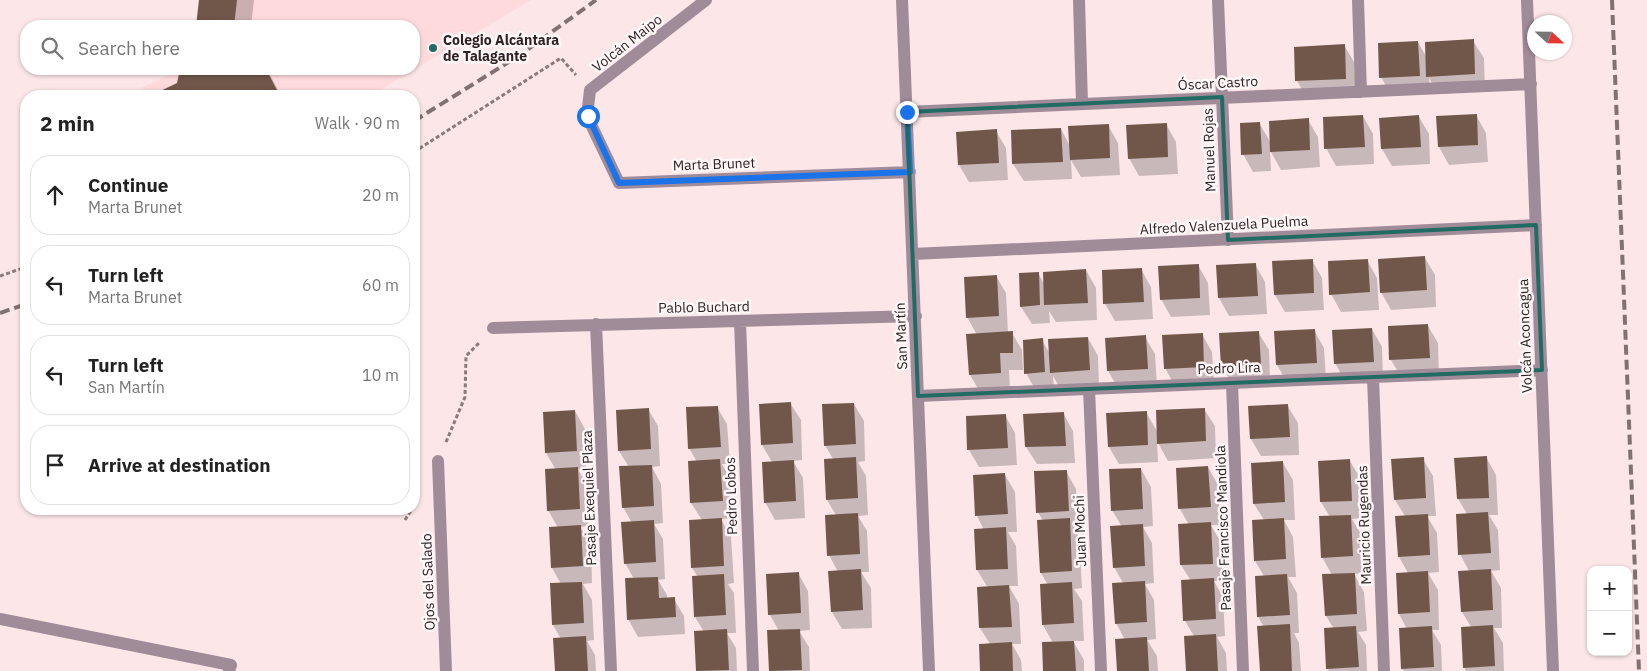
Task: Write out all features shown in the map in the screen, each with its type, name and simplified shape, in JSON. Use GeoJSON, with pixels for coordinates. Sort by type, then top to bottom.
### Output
{"type":"FeatureCollection","features":[{"type":"Feature","properties":{"kind":"street","name":"Volcán Maipo"},"geometry":{"type":"LineString","coordinates":[[590,90],[706,0]]}},
{"type":"Feature","properties":{"kind":"street","name":"San Martín"},"geometry":{"type":"LineString","coordinates":[[902,0],[929,671]]}},
{"type":"Feature","properties":{"kind":"street"},"geometry":{"type":"LineString","coordinates":[[1079,0],[1082,104]]}},
{"type":"Feature","properties":{"kind":"street","name":"Manuel Rojas"},"geometry":{"type":"LineString","coordinates":[[1218,0],[1228,240]]}},
{"type":"Feature","properties":{"kind":"street"},"geometry":{"type":"LineString","coordinates":[[1358,0],[1361,92]]}},
{"type":"Feature","properties":{"kind":"street","name":"Volcán Aconcagua"},"geometry":{"type":"LineString","coordinates":[[1527,0],[1553,671]]}},
{"type":"Feature","properties":{"kind":"street","name":"Óscar Castro"},"geometry":{"type":"LineString","coordinates":[[907,112],[1531,84]]}},
{"type":"Feature","properties":{"kind":"street","name":"Marta Brunet"},"geometry":{"type":"LineString","coordinates":[[590,90],[588,116],[619,183],[910,172]]}},
{"type":"Feature","properties":{"kind":"street","name":"Alfredo Valenzuela Puelma"},"geometry":{"type":"LineString","coordinates":[[913,254],[1536,225]]}},
{"type":"Feature","properties":{"kind":"street","name":"Pablo Buchard"},"geometry":{"type":"LineString","coordinates":[[493,328],[916,316]]}},
{"type":"Feature","properties":{"kind":"street","name":"Pedro Lobos"},"geometry":{"type":"LineString","coordinates":[[740,321],[752,671]]}},
{"type":"Feature","properties":{"kind":"street","name":"Pasaje Exequiel Plaza"},"geometry":{"type":"LineString","coordinates":[[596,324],[611,671]]}},
{"type":"Feature","properties":{"kind":"street","name":"Pedro Lira"},"geometry":{"type":"LineString","coordinates":[[918,396],[1542,370]]}},
{"type":"Feature","properties":{"kind":"street","name":"Mauricio Rugendas"},"geometry":{"type":"LineString","coordinates":[[1373,377],[1384,671]]}},
{"type":"Feature","properties":{"kind":"street","name":"Pasaje Francisco Mandiola"},"geometry":{"type":"LineString","coordinates":[[1232,383],[1243,671]]}},
{"type":"Feature","properties":{"kind":"street","name":"Juan Mochi"},"geometry":{"type":"LineString","coordinates":[[1089,389],[1101,671]]}},
{"type":"Feature","properties":{"kind":"street","name":"Ojos del Salado"},"geometry":{"type":"LineString","coordinates":[[438,462],[446,671]]}},
{"type":"Feature","properties":{"kind":"street"},"geometry":{"type":"LineString","coordinates":[[0,619],[231,665],[229,671]]}},
{"type":"Feature","properties":{"kind":"path"},"geometry":{"type":"LineString","coordinates":[[420,148],[561,58],[590,90]]}},
{"type":"Feature","properties":{"kind":"path"},"geometry":{"type":"LineString","coordinates":[[0,276],[20,269]]}},
{"type":"Feature","properties":{"kind":"path"},"geometry":{"type":"LineString","coordinates":[[438,462],[465,397],[466,356],[493,328]]}},
{"type":"Feature","properties":{"kind":"path"},"geometry":{"type":"LineString","coordinates":[[405,520],[408,515]]}},
{"type":"Feature","properties":{"kind":"highlighted area"},"geometry":{"type":"Polygon","coordinates":[[[1222,97],[1228,240],[1536,225],[1542,370],[918,396],[907,112],[1222,97]]]}},
{"type":"Feature","properties":{"kind":"shaded area","name":"Colegio Alcántara de Talagante"},"geometry":{"type":"Polygon","coordinates":[[[201,0],[531,0],[420,66],[420,20],[199,20],[201,0]]]}},
{"type":"Feature","properties":{"kind":"shaded area","name":"Colegio Alcántara de Talagante"},"geometry":{"type":"Polygon","coordinates":[[[168,75],[405,75],[380,90],[143,90],[143,87],[168,75]]]}},
{"type":"Feature","properties":{"kind":"building"},"geometry":{"type":"Polygon","coordinates":[[[199,0],[237,0],[235,20],[197,20],[199,0]]]}},
{"type":"Feature","properties":{"kind":"building"},"geometry":{"type":"Polygon","coordinates":[[[1474,39],[1475,74],[1426,77],[1425,42],[1474,39]]]}},
{"type":"Feature","properties":{"kind":"building"},"geometry":{"type":"Polygon","coordinates":[[[1418,41],[1420,76],[1379,78],[1378,43],[1418,41]]]}},
{"type":"Feature","properties":{"kind":"building"},"geometry":{"type":"Polygon","coordinates":[[[1345,44],[1346,79],[1295,81],[1294,47],[1345,44]]]}},
{"type":"Feature","properties":{"kind":"building"},"geometry":{"type":"Polygon","coordinates":[[[179,75],[269,75],[277,90],[162,90],[177,83],[179,75]]]}},
{"type":"Feature","properties":{"kind":"building"},"geometry":{"type":"Polygon","coordinates":[[[1477,114],[1478,145],[1438,147],[1436,116],[1477,114]]]}},
{"type":"Feature","properties":{"kind":"building"},"geometry":{"type":"Polygon","coordinates":[[[1363,115],[1365,147],[1324,149],[1323,117],[1363,115]]]}},
{"type":"Feature","properties":{"kind":"building"},"geometry":{"type":"Polygon","coordinates":[[[1419,115],[1421,147],[1381,149],[1379,118],[1419,115]]]}},
{"type":"Feature","properties":{"kind":"building"},"geometry":{"type":"Polygon","coordinates":[[[1309,118],[1310,150],[1270,152],[1269,121],[1309,118]]]}},
{"type":"Feature","properties":{"kind":"building"},"geometry":{"type":"Polygon","coordinates":[[[1260,122],[1262,154],[1241,155],[1240,123],[1260,122]]]}},
{"type":"Feature","properties":{"kind":"building"},"geometry":{"type":"Polygon","coordinates":[[[1167,123],[1168,157],[1128,159],[1126,125],[1167,123]]]}},
{"type":"Feature","properties":{"kind":"building"},"geometry":{"type":"Polygon","coordinates":[[[1109,124],[1110,158],[1070,160],[1068,126],[1109,124]]]}},
{"type":"Feature","properties":{"kind":"building"},"geometry":{"type":"Polygon","coordinates":[[[1061,128],[1063,162],[1012,164],[1011,130],[1061,128]]]}},
{"type":"Feature","properties":{"kind":"building"},"geometry":{"type":"Polygon","coordinates":[[[997,129],[999,163],[958,165],[956,132],[997,129]]]}},
{"type":"Feature","properties":{"kind":"building"},"geometry":{"type":"Polygon","coordinates":[[[1425,256],[1427,290],[1380,293],[1378,259],[1425,256]]]}},
{"type":"Feature","properties":{"kind":"building"},"geometry":{"type":"Polygon","coordinates":[[[1313,259],[1314,293],[1274,295],[1272,261],[1313,259]]]}},
{"type":"Feature","properties":{"kind":"building"},"geometry":{"type":"Polygon","coordinates":[[[1368,259],[1370,292],[1329,295],[1328,261],[1368,259]]]}},
{"type":"Feature","properties":{"kind":"building"},"geometry":{"type":"Polygon","coordinates":[[[1256,263],[1258,296],[1218,298],[1216,265],[1256,263]]]}},
{"type":"Feature","properties":{"kind":"building"},"geometry":{"type":"Polygon","coordinates":[[[1199,264],[1200,298],[1160,300],[1158,266],[1199,264]]]}},
{"type":"Feature","properties":{"kind":"building"},"geometry":{"type":"Polygon","coordinates":[[[1142,268],[1144,302],[1103,304],[1102,270],[1142,268]]]}},
{"type":"Feature","properties":{"kind":"building"},"geometry":{"type":"Polygon","coordinates":[[[1086,269],[1088,303],[1044,305],[1043,272],[1086,269]]]}},
{"type":"Feature","properties":{"kind":"building"},"geometry":{"type":"Polygon","coordinates":[[[1039,272],[1040,305],[1020,307],[1019,273],[1039,272]]]}},
{"type":"Feature","properties":{"kind":"building"},"geometry":{"type":"Polygon","coordinates":[[[997,275],[999,316],[966,318],[964,277],[997,275]]]}},
{"type":"Feature","properties":{"kind":"building"},"geometry":{"type":"Polygon","coordinates":[[[1428,324],[1430,358],[1389,360],[1388,326],[1428,324]]]}},
{"type":"Feature","properties":{"kind":"building"},"geometry":{"type":"Polygon","coordinates":[[[1372,328],[1374,362],[1334,364],[1332,330],[1372,328]]]}},
{"type":"Feature","properties":{"kind":"building"},"geometry":{"type":"Polygon","coordinates":[[[1315,329],[1317,363],[1276,365],[1274,331],[1315,329]]]}},
{"type":"Feature","properties":{"kind":"building"},"geometry":{"type":"Polygon","coordinates":[[[1013,331],[1013,353],[1000,353],[1001,373],[969,375],[966,334],[1013,331]]]}},
{"type":"Feature","properties":{"kind":"building"},"geometry":{"type":"Polygon","coordinates":[[[1259,331],[1261,364],[1221,367],[1219,333],[1259,331]]]}},
{"type":"Feature","properties":{"kind":"building"},"geometry":{"type":"Polygon","coordinates":[[[1203,333],[1204,367],[1164,369],[1162,335],[1203,333]]]}},
{"type":"Feature","properties":{"kind":"building"},"geometry":{"type":"Polygon","coordinates":[[[1146,335],[1148,369],[1107,371],[1105,338],[1146,335]]]}},
{"type":"Feature","properties":{"kind":"building"},"geometry":{"type":"Polygon","coordinates":[[[1088,337],[1090,370],[1050,373],[1048,339],[1088,337]]]}},
{"type":"Feature","properties":{"kind":"building"},"geometry":{"type":"Polygon","coordinates":[[[1043,338],[1045,372],[1024,374],[1023,340],[1043,338]]]}},
{"type":"Feature","properties":{"kind":"building"},"geometry":{"type":"Polygon","coordinates":[[[791,402],[793,443],[761,445],[759,404],[791,402]]]}},
{"type":"Feature","properties":{"kind":"building"},"geometry":{"type":"Polygon","coordinates":[[[854,403],[856,444],[824,446],[822,404],[854,403]]]}},
{"type":"Feature","properties":{"kind":"building"},"geometry":{"type":"Polygon","coordinates":[[[1288,404],[1290,437],[1250,439],[1248,406],[1288,404]]]}},
{"type":"Feature","properties":{"kind":"building"},"geometry":{"type":"Polygon","coordinates":[[[718,406],[721,447],[688,449],[686,407],[718,406]]]}},
{"type":"Feature","properties":{"kind":"building"},"geometry":{"type":"Polygon","coordinates":[[[649,408],[651,449],[618,451],[616,410],[649,408]]]}},
{"type":"Feature","properties":{"kind":"building"},"geometry":{"type":"Polygon","coordinates":[[[1205,408],[1206,441],[1157,444],[1156,410],[1205,408]]]}},
{"type":"Feature","properties":{"kind":"building"},"geometry":{"type":"Polygon","coordinates":[[[575,410],[577,451],[545,453],[543,412],[575,410]]]}},
{"type":"Feature","properties":{"kind":"building"},"geometry":{"type":"Polygon","coordinates":[[[1147,411],[1148,445],[1108,447],[1106,413],[1147,411]]]}},
{"type":"Feature","properties":{"kind":"building"},"geometry":{"type":"Polygon","coordinates":[[[1064,412],[1066,446],[1025,447],[1023,414],[1064,412]]]}},
{"type":"Feature","properties":{"kind":"building"},"geometry":{"type":"Polygon","coordinates":[[[1006,414],[1008,448],[967,450],[966,416],[1006,414]]]}},
{"type":"Feature","properties":{"kind":"building"},"geometry":{"type":"Polygon","coordinates":[[[1487,456],[1489,498],[1457,499],[1454,458],[1487,456]]]}},
{"type":"Feature","properties":{"kind":"building"},"geometry":{"type":"Polygon","coordinates":[[[856,457],[858,498],[826,500],[824,459],[856,457]]]}},
{"type":"Feature","properties":{"kind":"building"},"geometry":{"type":"Polygon","coordinates":[[[1424,457],[1426,498],[1394,500],[1391,459],[1424,457]]]}},
{"type":"Feature","properties":{"kind":"building"},"geometry":{"type":"Polygon","coordinates":[[[720,459],[723,501],[690,503],[688,461],[720,459]]]}},
{"type":"Feature","properties":{"kind":"building"},"geometry":{"type":"Polygon","coordinates":[[[1350,459],[1352,501],[1320,502],[1318,461],[1350,459]]]}},
{"type":"Feature","properties":{"kind":"building"},"geometry":{"type":"Polygon","coordinates":[[[794,460],[796,501],[764,503],[762,462],[794,460]]]}},
{"type":"Feature","properties":{"kind":"building"},"geometry":{"type":"Polygon","coordinates":[[[1283,461],[1285,502],[1253,504],[1251,463],[1283,461]]]}},
{"type":"Feature","properties":{"kind":"building"},"geometry":{"type":"Polygon","coordinates":[[[652,465],[654,506],[622,508],[619,466],[652,465]]]}},
{"type":"Feature","properties":{"kind":"building"},"geometry":{"type":"Polygon","coordinates":[[[1208,466],[1211,507],[1178,509],[1176,468],[1208,466]]]}},
{"type":"Feature","properties":{"kind":"building"},"geometry":{"type":"Polygon","coordinates":[[[578,467],[580,509],[547,511],[545,469],[578,467]]]}},
{"type":"Feature","properties":{"kind":"building"},"geometry":{"type":"Polygon","coordinates":[[[1141,468],[1143,509],[1111,511],[1109,469],[1141,468]]]}},
{"type":"Feature","properties":{"kind":"building"},"geometry":{"type":"Polygon","coordinates":[[[1067,470],[1069,511],[1036,513],[1034,471],[1067,470]]]}},
{"type":"Feature","properties":{"kind":"building"},"geometry":{"type":"Polygon","coordinates":[[[1005,473],[1008,514],[975,516],[973,475],[1005,473]]]}},
{"type":"Feature","properties":{"kind":"building"},"geometry":{"type":"Polygon","coordinates":[[[1488,512],[1491,553],[1458,555],[1456,514],[1488,512]]]}},
{"type":"Feature","properties":{"kind":"building"},"geometry":{"type":"Polygon","coordinates":[[[858,513],[860,554],[827,556],[825,515],[858,513]]]}},
{"type":"Feature","properties":{"kind":"building"},"geometry":{"type":"Polygon","coordinates":[[[1428,514],[1430,555],[1398,557],[1395,516],[1428,514]]]}},
{"type":"Feature","properties":{"kind":"building"},"geometry":{"type":"Polygon","coordinates":[[[1351,515],[1353,556],[1321,558],[1319,516],[1351,515]]]}},
{"type":"Feature","properties":{"kind":"building"},"geometry":{"type":"Polygon","coordinates":[[[722,518],[724,566],[691,568],[689,520],[722,518]]]}},
{"type":"Feature","properties":{"kind":"building"},"geometry":{"type":"Polygon","coordinates":[[[1070,518],[1072,571],[1040,573],[1037,520],[1070,518]]]}},
{"type":"Feature","properties":{"kind":"building"},"geometry":{"type":"Polygon","coordinates":[[[1284,518],[1286,559],[1254,561],[1252,520],[1284,518]]]}},
{"type":"Feature","properties":{"kind":"building"},"geometry":{"type":"Polygon","coordinates":[[[654,520],[656,562],[624,564],[621,522],[654,520]]]}},
{"type":"Feature","properties":{"kind":"building"},"geometry":{"type":"Polygon","coordinates":[[[1211,522],[1213,564],[1180,565],[1178,524],[1211,522]]]}},
{"type":"Feature","properties":{"kind":"building"},"geometry":{"type":"Polygon","coordinates":[[[1143,524],[1145,566],[1113,568],[1110,526],[1143,524]]]}},
{"type":"Feature","properties":{"kind":"building"},"geometry":{"type":"Polygon","coordinates":[[[581,525],[583,566],[551,568],[549,527],[581,525]]]}},
{"type":"Feature","properties":{"kind":"building"},"geometry":{"type":"Polygon","coordinates":[[[1006,527],[1008,569],[976,570],[974,529],[1006,527]]]}},
{"type":"Feature","properties":{"kind":"building"},"geometry":{"type":"Polygon","coordinates":[[[861,569],[863,610],[831,612],[828,571],[861,569]]]}},
{"type":"Feature","properties":{"kind":"building"},"geometry":{"type":"Polygon","coordinates":[[[1491,569],[1493,610],[1461,612],[1458,571],[1491,569]]]}},
{"type":"Feature","properties":{"kind":"building"},"geometry":{"type":"Polygon","coordinates":[[[1428,571],[1430,612],[1398,614],[1396,573],[1428,571]]]}},
{"type":"Feature","properties":{"kind":"building"},"geometry":{"type":"Polygon","coordinates":[[[799,572],[801,613],[768,615],[766,574],[799,572]]]}},
{"type":"Feature","properties":{"kind":"building"},"geometry":{"type":"Polygon","coordinates":[[[1355,573],[1357,614],[1325,616],[1322,574],[1355,573]]]}},
{"type":"Feature","properties":{"kind":"building"},"geometry":{"type":"Polygon","coordinates":[[[724,574],[726,615],[694,617],[692,576],[724,574]]]}},
{"type":"Feature","properties":{"kind":"building"},"geometry":{"type":"Polygon","coordinates":[[[1287,574],[1290,615],[1257,617],[1255,576],[1287,574]]]}},
{"type":"Feature","properties":{"kind":"building"},"geometry":{"type":"Polygon","coordinates":[[[658,577],[659,598],[675,597],[676,617],[627,620],[625,578],[658,577]]]}},
{"type":"Feature","properties":{"kind":"building"},"geometry":{"type":"Polygon","coordinates":[[[1214,578],[1216,619],[1183,621],[1181,580],[1214,578]]]}},
{"type":"Feature","properties":{"kind":"building"},"geometry":{"type":"Polygon","coordinates":[[[1145,581],[1147,622],[1115,624],[1112,583],[1145,581]]]}},
{"type":"Feature","properties":{"kind":"building"},"geometry":{"type":"Polygon","coordinates":[[[582,582],[584,623],[552,625],[550,583],[582,582]]]}},
{"type":"Feature","properties":{"kind":"building"},"geometry":{"type":"Polygon","coordinates":[[[1072,582],[1074,623],[1042,625],[1040,584],[1072,582]]]}},
{"type":"Feature","properties":{"kind":"building"},"geometry":{"type":"Polygon","coordinates":[[[1009,585],[1012,627],[979,628],[977,587],[1009,585]]]}},
{"type":"Feature","properties":{"kind":"building"},"geometry":{"type":"Polygon","coordinates":[[[1290,624],[1292,671],[1260,671],[1257,626],[1290,624]]]}},
{"type":"Feature","properties":{"kind":"building"},"geometry":{"type":"Polygon","coordinates":[[[1493,625],[1495,666],[1463,668],[1461,627],[1493,625]]]}},
{"type":"Feature","properties":{"kind":"building"},"geometry":{"type":"Polygon","coordinates":[[[1356,626],[1359,667],[1326,669],[1324,628],[1356,626]]]}},
{"type":"Feature","properties":{"kind":"building"},"geometry":{"type":"Polygon","coordinates":[[[1432,626],[1434,667],[1401,669],[1399,628],[1432,626]]]}},
{"type":"Feature","properties":{"kind":"building"},"geometry":{"type":"Polygon","coordinates":[[[727,629],[729,670],[696,671],[694,631],[727,629]]]}},
{"type":"Feature","properties":{"kind":"building"},"geometry":{"type":"Polygon","coordinates":[[[800,629],[802,670],[769,671],[767,630],[800,629]]]}},
{"type":"Feature","properties":{"kind":"building"},"geometry":{"type":"Polygon","coordinates":[[[1216,634],[1218,671],[1186,671],[1184,636],[1216,634]]]}},
{"type":"Feature","properties":{"kind":"building"},"geometry":{"type":"Polygon","coordinates":[[[586,636],[588,671],[555,671],[553,638],[586,636]]]}},
{"type":"Feature","properties":{"kind":"building"},"geometry":{"type":"Polygon","coordinates":[[[1147,637],[1149,671],[1117,671],[1115,639],[1147,637]]]}},
{"type":"Feature","properties":{"kind":"building"},"geometry":{"type":"Polygon","coordinates":[[[1074,641],[1076,671],[1043,671],[1042,642],[1074,641]]]}},
{"type":"Feature","properties":{"kind":"building"},"geometry":{"type":"Polygon","coordinates":[[[1012,642],[1013,671],[980,671],[979,644],[1012,642]]]}},
{"type":"Feature","properties":{"kind":"railway"},"geometry":{"type":"LineString","coordinates":[[420,117],[520,55],[596,0]]}},
{"type":"Feature","properties":{"kind":"railway"},"geometry":{"type":"LineString","coordinates":[[1612,0],[1639,671]]}},
{"type":"Feature","properties":{"kind":"railway"},"geometry":{"type":"LineString","coordinates":[[0,313],[20,306]]}},
{"type":"Feature","properties":{"kind":"place","name":"Colegio Alcántara de Talagante"},"geometry":{"type":"Point","coordinates":[433,48]}},
{"type":"Feature","properties":{"kind":"route"},"geometry":{"type":"LineString","coordinates":[[588,116],[619,183],[910,172],[907,112]]}}]}
